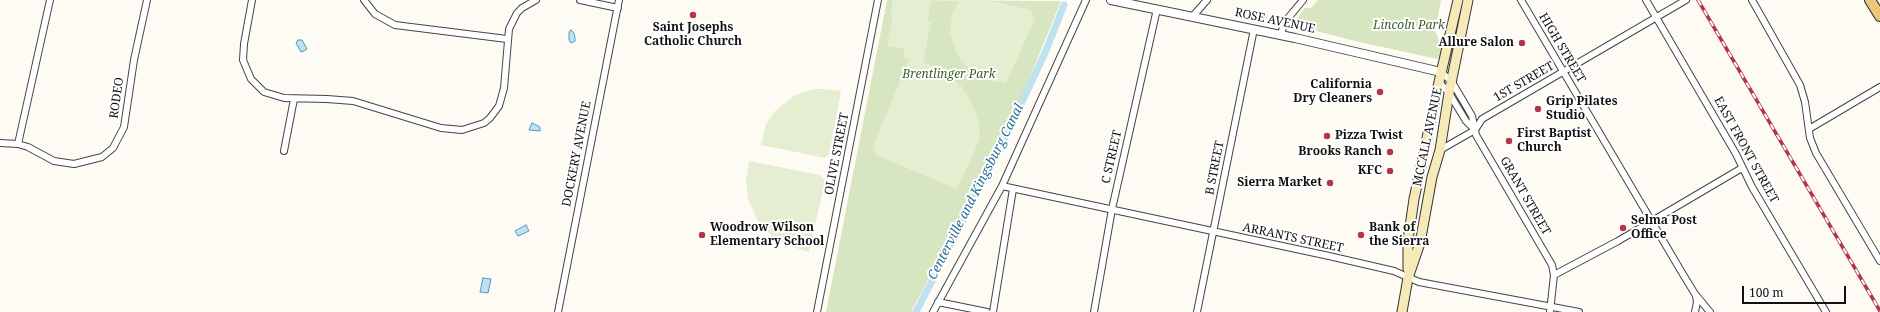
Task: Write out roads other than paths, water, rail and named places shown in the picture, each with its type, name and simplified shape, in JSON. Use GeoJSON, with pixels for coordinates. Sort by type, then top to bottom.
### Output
{"type":"FeatureCollection","features":[{"type":"Feature","properties":{"kind":"main road","name":"MCCALL AVENUE"},"geometry":{"type":"LineString","coordinates":[[1408,278],[1408,240],[1417,185],[1439,82],[1437,72],[1458,0]]}},
{"type":"Feature","properties":{"kind":"main road","name":"MCCALL AVENUE"},"geometry":{"type":"LineString","coordinates":[[1402,312],[1408,278],[1420,243],[1432,177],[1440,150],[1449,93],[1468,0]]}},
{"type":"Feature","properties":{"kind":"main road"},"geometry":{"type":"LineString","coordinates":[[1870,0],[1880,16]]}},
{"type":"Feature","properties":{"kind":"street"},"geometry":{"type":"LineString","coordinates":[[18,144],[50,0]]}},
{"type":"Feature","properties":{"kind":"street","name":"RODEO"},"geometry":{"type":"LineString","coordinates":[[0,143],[18,144],[28,147],[54,161],[74,164],[102,157],[113,148],[124,126],[134,60],[147,0]]}},
{"type":"Feature","properties":{"kind":"street"},"geometry":{"type":"LineString","coordinates":[[252,0],[244,44],[245,67],[251,80],[264,92],[277,97],[294,99],[353,101],[441,128],[453,130],[470,129],[490,118],[501,101],[504,88],[509,28],[517,13],[522,8],[536,0]]}},
{"type":"Feature","properties":{"kind":"street"},"geometry":{"type":"LineString","coordinates":[[364,0],[374,14],[395,25],[507,39]]}},
{"type":"Feature","properties":{"kind":"street"},"geometry":{"type":"LineString","coordinates":[[580,0],[618,8]]}},
{"type":"Feature","properties":{"kind":"street","name":"DOCKERY AVENUE"},"geometry":{"type":"LineString","coordinates":[[558,312],[620,0]]}},
{"type":"Feature","properties":{"kind":"street","name":"OLIVE STREET"},"geometry":{"type":"LineString","coordinates":[[817,312],[878,0]]}},
{"type":"Feature","properties":{"kind":"street"},"geometry":{"type":"LineString","coordinates":[[933,312],[1002,186],[1086,0]]}},
{"type":"Feature","properties":{"kind":"street","name":"ROSE AVENUE"},"geometry":{"type":"LineString","coordinates":[[1112,0],[1254,29],[1414,65],[1437,72]]}},
{"type":"Feature","properties":{"kind":"street"},"geometry":{"type":"LineString","coordinates":[[1193,16],[1207,0]]}},
{"type":"Feature","properties":{"kind":"street"},"geometry":{"type":"LineString","coordinates":[[1281,35],[1284,23],[1303,0]]}},
{"type":"Feature","properties":{"kind":"street","name":"HIGH STREET"},"geometry":{"type":"LineString","coordinates":[[1521,0],[1695,294],[1710,312]]}},
{"type":"Feature","properties":{"kind":"street","name":"EAST FRONT STREET"},"geometry":{"type":"LineString","coordinates":[[1646,0],[1826,312]]}},
{"type":"Feature","properties":{"kind":"street","name":"1ST STREET"},"geometry":{"type":"LineString","coordinates":[[1440,150],[1475,130],[1480,120],[1686,0]]}},
{"type":"Feature","properties":{"kind":"street"},"geometry":{"type":"LineString","coordinates":[[1752,0],[1800,85],[1805,102],[1809,129],[1816,153],[1880,261]]}},
{"type":"Feature","properties":{"kind":"street","name":"C STREET"},"geometry":{"type":"LineString","coordinates":[[1094,312],[1112,209],[1157,9]]}},
{"type":"Feature","properties":{"kind":"street","name":"B STREET"},"geometry":{"type":"LineString","coordinates":[[1197,312],[1254,29]]}},
{"type":"Feature","properties":{"kind":"street","name":"GRANT STREET"},"geometry":{"type":"LineString","coordinates":[[1437,72],[1452,82],[1472,116],[1476,135],[1545,252],[1552,265],[1554,275]]}},
{"type":"Feature","properties":{"kind":"street","name":"GRANT STREET"},"geometry":{"type":"LineString","coordinates":[[1439,82],[1449,93],[1466,121],[1475,130]]}},
{"type":"Feature","properties":{"kind":"street"},"geometry":{"type":"LineString","coordinates":[[1809,129],[1880,87]]}},
{"type":"Feature","properties":{"kind":"street"},"geometry":{"type":"LineString","coordinates":[[284,151],[294,99]]}},
{"type":"Feature","properties":{"kind":"street"},"geometry":{"type":"LineString","coordinates":[[1550,310],[1554,275],[1742,168]]}},
{"type":"Feature","properties":{"kind":"street","name":"ARRANTS STREET"},"geometry":{"type":"LineString","coordinates":[[1002,186],[1386,270],[1419,282],[1550,310],[1579,312]]}},
{"type":"Feature","properties":{"kind":"street"},"geometry":{"type":"LineString","coordinates":[[993,312],[1013,189]]}},
{"type":"Feature","properties":{"kind":"street"},"geometry":{"type":"LineString","coordinates":[[1695,294],[1697,302],[1696,312]]}},
{"type":"Feature","properties":{"kind":"street"},"geometry":{"type":"LineString","coordinates":[[938,302],[987,312]]}},
{"type":"Feature","properties":{"kind":"water"},"geometry":{"type":"Polygon","coordinates":[[[571,30],[574,33],[575,41],[571,43],[569,40],[569,32],[571,30]]]}},
{"type":"Feature","properties":{"kind":"water"},"geometry":{"type":"Polygon","coordinates":[[[298,40],[302,40],[307,49],[301,52],[296,43],[298,40]]]}},
{"type":"Feature","properties":{"kind":"water"},"geometry":{"type":"Polygon","coordinates":[[[532,123],[540,127],[540,131],[529,130],[532,123]]]}},
{"type":"Feature","properties":{"kind":"water"},"geometry":{"type":"Polygon","coordinates":[[[526,225],[529,231],[518,236],[515,231],[526,225]]]}},
{"type":"Feature","properties":{"kind":"water"},"geometry":{"type":"Polygon","coordinates":[[[483,278],[491,279],[488,293],[480,292],[483,278]]]}},
{"type":"Feature","properties":{"kind":"waterway","name":"Centerville and Kingsburg Canal"},"geometry":{"type":"LineString","coordinates":[[916,312],[1000,149],[1045,53],[1064,5]]}},
{"type":"Feature","properties":{"kind":"railway"},"geometry":{"type":"LineString","coordinates":[[1698,0],[1880,311]]}},
{"type":"Feature","properties":{"kind":"place","name":"Saint Josephs Catholic Church"},"geometry":{"type":"Point","coordinates":[693,15]}},
{"type":"Feature","properties":{"kind":"place","name":"Allure Salon"},"geometry":{"type":"Point","coordinates":[1522,43]}},
{"type":"Feature","properties":{"kind":"place","name":"California Dry Cleaners"},"geometry":{"type":"Point","coordinates":[1380,92]}},
{"type":"Feature","properties":{"kind":"place","name":"Grip Pilates Studio"},"geometry":{"type":"Point","coordinates":[1538,109]}},
{"type":"Feature","properties":{"kind":"place","name":"Pizza Twist"},"geometry":{"type":"Point","coordinates":[1327,136]}},
{"type":"Feature","properties":{"kind":"place","name":"First Baptist Church"},"geometry":{"type":"Point","coordinates":[1509,141]}},
{"type":"Feature","properties":{"kind":"place","name":"Brooks Ranch"},"geometry":{"type":"Point","coordinates":[1390,152]}},
{"type":"Feature","properties":{"kind":"place","name":"KFC"},"geometry":{"type":"Point","coordinates":[1390,171]}},
{"type":"Feature","properties":{"kind":"place","name":"Sierra Market"},"geometry":{"type":"Point","coordinates":[1330,183]}},
{"type":"Feature","properties":{"kind":"place","name":"Selma Post Office"},"geometry":{"type":"Point","coordinates":[1623,228]}},
{"type":"Feature","properties":{"kind":"place","name":"Woodrow Wilson Elementary School"},"geometry":{"type":"Point","coordinates":[702,235]}},
{"type":"Feature","properties":{"kind":"place","name":"Bank of the Sierra"},"geometry":{"type":"Point","coordinates":[1361,235]}},
{"type":"Feature","properties":{"kind":"park label","name":"Lincoln Park"},"geometry":{"type":"Point","coordinates":[1409,26]}},
{"type":"Feature","properties":{"kind":"park label","name":"Brentlinger Park"},"geometry":{"type":"Point","coordinates":[949,75]}}]}
